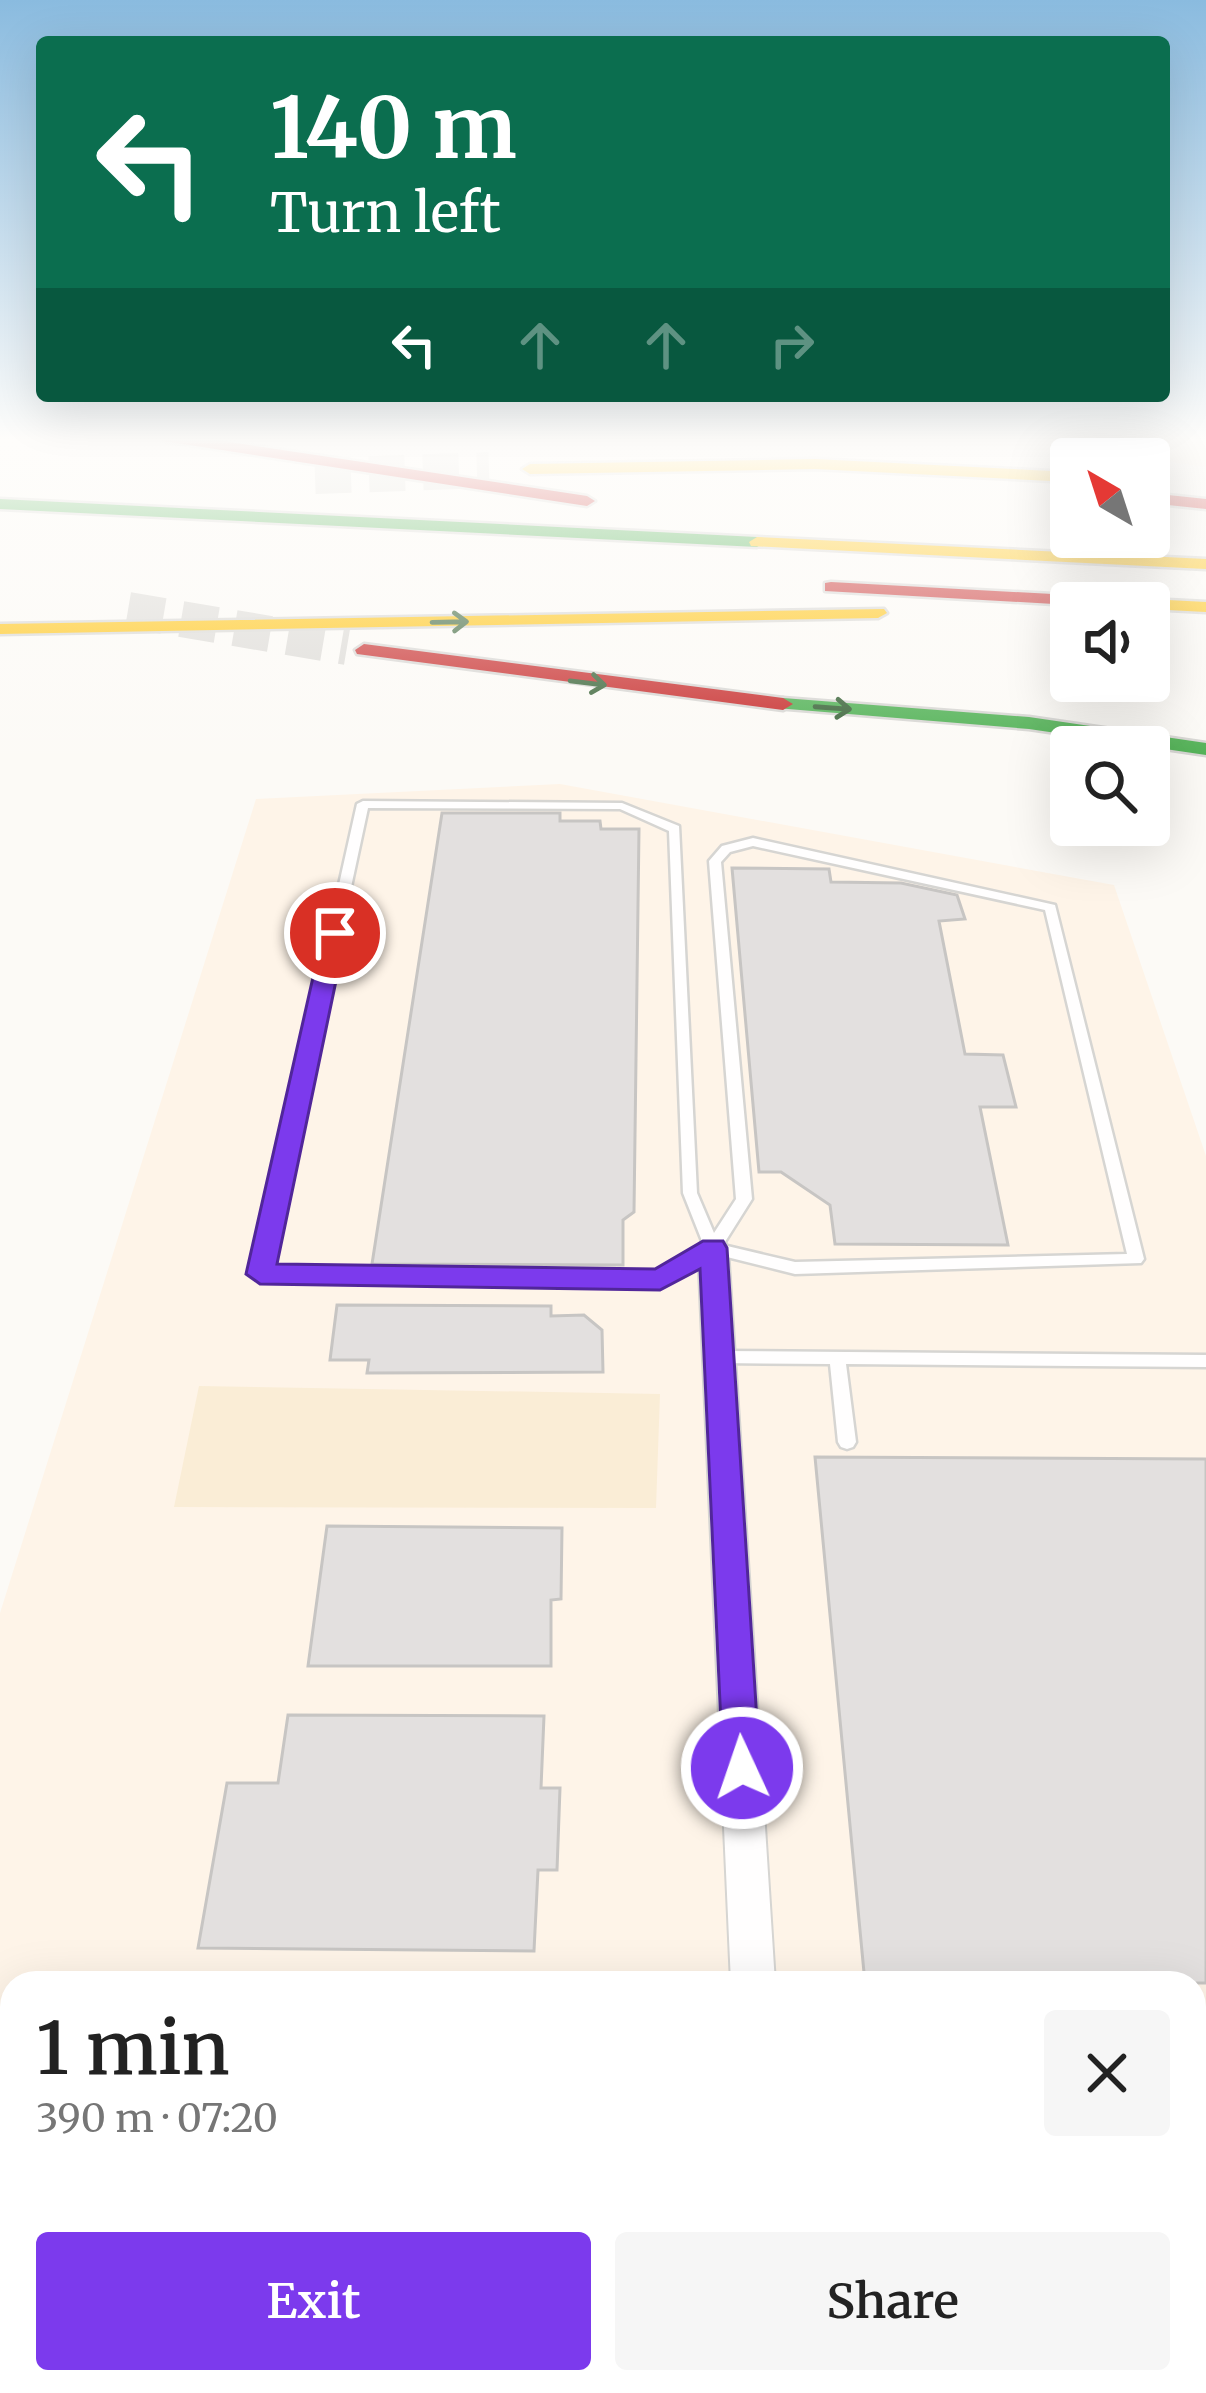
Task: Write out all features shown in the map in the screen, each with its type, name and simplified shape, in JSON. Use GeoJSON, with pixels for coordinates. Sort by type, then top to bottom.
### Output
{"type":"FeatureCollection","features":[{"type":"Feature","properties":{"kind":"highway"},"geometry":{"type":"LineString","coordinates":[[908,548],[1206,562]]}},
{"type":"Feature","properties":{"kind":"highway"},"geometry":{"type":"LineString","coordinates":[[1057,548],[1206,562]]}},
{"type":"Feature","properties":{"kind":"highway"},"geometry":{"type":"LineString","coordinates":[[803,585],[1050,599]]}},
{"type":"Feature","properties":{"kind":"highway"},"geometry":{"type":"LineString","coordinates":[[58,598],[128,610]]}},
{"type":"Feature","properties":{"kind":"highway"},"geometry":{"type":"LineString","coordinates":[[1170,605],[1206,608]]}},
{"type":"Feature","properties":{"kind":"highway"},"geometry":{"type":"LineString","coordinates":[[0,646],[864,612],[1050,616]]}},
{"type":"Feature","properties":{"kind":"highway"},"geometry":{"type":"LineString","coordinates":[[1170,619],[1206,620]]}},
{"type":"Feature","properties":{"kind":"highway"},"geometry":{"type":"LineString","coordinates":[[0,629],[340,636],[719,699],[947,716],[1206,748]]}},
{"type":"Feature","properties":{"kind":"highway"},"geometry":{"type":"LineString","coordinates":[[947,716],[1166,713]]}},
{"type":"Feature","properties":{"kind":"street"},"geometry":{"type":"LineString","coordinates":[[713,1248],[752,1971]]}},
{"type":"Feature","properties":{"kind":"lane"},"geometry":{"type":"LineString","coordinates":[[713,1248],[690,1192],[675,829],[622,806],[363,805],[260,1274],[660,1280],[713,1248],[744,1199],[716,860],[725,849],[753,842],[1051,908],[1136,1259],[795,1268],[713,1248]]}},
{"type":"Feature","properties":{"kind":"lane"},"geometry":{"type":"LineString","coordinates":[[719,1357],[1206,1361]]}},
{"type":"Feature","properties":{"kind":"lane"},"geometry":{"type":"LineString","coordinates":[[837,1358],[848,1442]]}},
{"type":"Feature","properties":{"kind":"shaded area"},"geometry":{"type":"Polygon","coordinates":[[[560,784],[1114,885],[1206,1156],[1206,1971],[0,1971],[0,1613],[256,799],[560,784]]]}},
{"type":"Feature","properties":{"kind":"shaded area"},"geometry":{"type":"Polygon","coordinates":[[[199,1386],[660,1394],[656,1508],[174,1507],[199,1386]]]}},
{"type":"Feature","properties":{"kind":"building"},"geometry":{"type":"Polygon","coordinates":[[[442,813],[560,813],[560,821],[600,821],[601,829],[639,829],[634,1212],[623,1220],[623,1265],[372,1264],[442,813]]]}},
{"type":"Feature","properties":{"kind":"building"},"geometry":{"type":"Polygon","coordinates":[[[732,868],[829,869],[831,882],[901,883],[957,895],[965,919],[939,921],[965,1054],[1003,1055],[1016,1107],[980,1107],[1008,1245],[835,1244],[830,1205],[781,1172],[759,1172],[732,868]]]}},
{"type":"Feature","properties":{"kind":"building"},"geometry":{"type":"Polygon","coordinates":[[[337,1305],[551,1306],[551,1316],[584,1315],[602,1330],[603,1372],[367,1373],[369,1360],[330,1360],[337,1305]]]}},
{"type":"Feature","properties":{"kind":"building"},"geometry":{"type":"Polygon","coordinates":[[[815,1457],[1206,1459],[1206,1971],[864,1971],[815,1457]]]}},
{"type":"Feature","properties":{"kind":"building"},"geometry":{"type":"Polygon","coordinates":[[[327,1526],[562,1528],[561,1599],[551,1600],[551,1666],[308,1666],[327,1526]]]}},
{"type":"Feature","properties":{"kind":"building"},"geometry":{"type":"Polygon","coordinates":[[[288,1715],[544,1716],[541,1788],[560,1788],[557,1870],[538,1870],[534,1951],[198,1948],[227,1783],[278,1783],[288,1715]]]}},
{"type":"Feature","properties":{"kind":"tunnel"},"geometry":{"type":"LineString","coordinates":[[128,610],[347,647]]}},
{"type":"Feature","properties":{"kind":"traffic: fast"},"geometry":{"type":"LineString","coordinates":[[783,704],[1029,723],[1206,749]]}},
{"type":"Feature","properties":{"kind":"traffic: slow"},"geometry":{"type":"LineString","coordinates":[[873,548],[1206,564]]}},
{"type":"Feature","properties":{"kind":"traffic: slow"},"geometry":{"type":"LineString","coordinates":[[1170,605],[1206,607]]}},
{"type":"Feature","properties":{"kind":"traffic: slow"},"geometry":{"type":"LineString","coordinates":[[0,629],[878,613]]}},
{"type":"Feature","properties":{"kind":"traffic: jam"},"geometry":{"type":"LineString","coordinates":[[831,587],[1050,599]]}},
{"type":"Feature","properties":{"kind":"traffic: jam"},"geometry":{"type":"LineString","coordinates":[[364,650],[783,704]]}},
{"type":"Feature","properties":{"kind":"route"},"geometry":{"type":"LineString","coordinates":[[335,933],[260,1274],[660,1280],[713,1248],[742,1768]]}}]}
